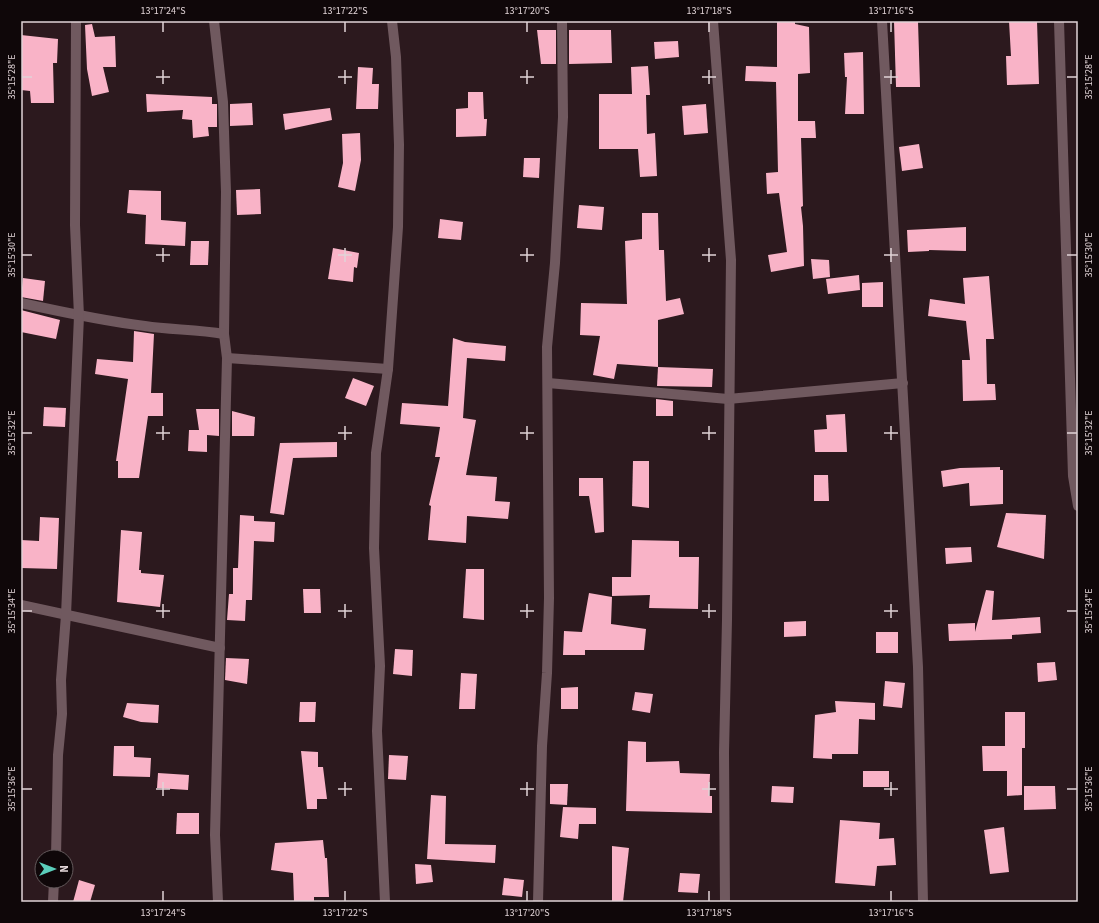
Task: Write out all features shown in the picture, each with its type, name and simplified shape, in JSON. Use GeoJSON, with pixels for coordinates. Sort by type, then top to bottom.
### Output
{"type":"FeatureCollection","features":[{"type":"Feature","properties":{"kind":"street"},"geometry":{"type":"LineString","coordinates":[[56,849],[58,755],[62,714],[61,680],[66,615],[79,316],[75,225],[76,21]]}},
{"type":"Feature","properties":{"kind":"street"},"geometry":{"type":"LineString","coordinates":[[214,21],[223,102],[226,192],[224,334],[227,358],[216,835],[218,902]]}},
{"type":"Feature","properties":{"kind":"street"},"geometry":{"type":"LineString","coordinates":[[385,902],[378,731],[380,666],[374,548],[376,453],[388,369],[398,227],[399,145],[396,57],[392,21]]}},
{"type":"Feature","properties":{"kind":"street"},"geometry":{"type":"LineString","coordinates":[[538,902],[542,746],[547,673],[549,605],[547,347],[563,117],[562,21]]}},
{"type":"Feature","properties":{"kind":"street"},"geometry":{"type":"LineString","coordinates":[[713,21],[731,260],[724,752],[725,902]]}},
{"type":"Feature","properties":{"kind":"street"},"geometry":{"type":"LineString","coordinates":[[882,21],[918,666],[923,902]]}},
{"type":"Feature","properties":{"kind":"street"},"geometry":{"type":"LineString","coordinates":[[1059,21],[1073,476],[1078,506]]}},
{"type":"Feature","properties":{"kind":"street"},"geometry":{"type":"LineString","coordinates":[[21,303],[79,316],[147,327],[206,330],[224,334]]}},
{"type":"Feature","properties":{"kind":"street"},"geometry":{"type":"LineString","coordinates":[[227,358],[388,369]]}},
{"type":"Feature","properties":{"kind":"street"},"geometry":{"type":"LineString","coordinates":[[548,382],[728,399],[903,383]]}},
{"type":"Feature","properties":{"kind":"street"},"geometry":{"type":"LineString","coordinates":[[21,605],[220,648]]}},
{"type":"Feature","properties":{"kind":"street"},"geometry":{"type":"LineString","coordinates":[[53,902],[54,889]]}},
{"type":"Feature","properties":{"kind":"building"},"geometry":{"type":"Polygon","coordinates":[[[894,21],[918,21],[920,87],[896,87],[894,21]]]}},
{"type":"Feature","properties":{"kind":"building"},"geometry":{"type":"Polygon","coordinates":[[[1009,21],[1037,21],[1039,84],[1007,85],[1006,56],[1011,56],[1009,21]]]}},
{"type":"Feature","properties":{"kind":"building"},"geometry":{"type":"Polygon","coordinates":[[[777,22],[795,22],[795,24],[809,27],[810,73],[798,74],[798,121],[815,121],[816,138],[801,138],[803,206],[801,207],[804,266],[771,272],[768,255],[787,252],[779,193],[767,194],[766,173],[778,172],[776,82],[745,81],[746,66],[777,67],[777,22]]]}},
{"type":"Feature","properties":{"kind":"building"},"geometry":{"type":"Polygon","coordinates":[[[92,24],[95,37],[115,36],[116,67],[103,67],[109,92],[92,96],[87,69],[85,25],[92,24]]]}},
{"type":"Feature","properties":{"kind":"building"},"geometry":{"type":"Polygon","coordinates":[[[537,30],[556,30],[556,64],[541,64],[537,30]]]}},
{"type":"Feature","properties":{"kind":"building"},"geometry":{"type":"Polygon","coordinates":[[[569,30],[611,30],[612,63],[569,64],[569,30]]]}},
{"type":"Feature","properties":{"kind":"building"},"geometry":{"type":"Polygon","coordinates":[[[21,35],[58,39],[57,63],[53,63],[54,103],[31,103],[30,91],[21,90],[21,35]]]}},
{"type":"Feature","properties":{"kind":"building"},"geometry":{"type":"Polygon","coordinates":[[[678,41],[679,57],[655,59],[654,42],[678,41]]]}},
{"type":"Feature","properties":{"kind":"building"},"geometry":{"type":"Polygon","coordinates":[[[863,52],[864,114],[845,114],[847,77],[845,77],[844,53],[863,52]]]}},
{"type":"Feature","properties":{"kind":"building"},"geometry":{"type":"Polygon","coordinates":[[[648,66],[650,95],[646,95],[647,134],[655,133],[657,176],[640,177],[638,149],[599,149],[599,94],[632,94],[631,67],[648,66]]]}},
{"type":"Feature","properties":{"kind":"building"},"geometry":{"type":"Polygon","coordinates":[[[358,67],[373,68],[372,84],[379,84],[378,109],[356,109],[358,67]]]}},
{"type":"Feature","properties":{"kind":"building"},"geometry":{"type":"Polygon","coordinates":[[[468,92],[483,92],[484,119],[487,119],[486,136],[456,137],[456,109],[468,108],[468,92]]]}},
{"type":"Feature","properties":{"kind":"building"},"geometry":{"type":"Polygon","coordinates":[[[146,94],[212,97],[212,104],[217,104],[217,127],[208,127],[209,136],[193,138],[192,120],[182,119],[183,110],[147,112],[146,94]]]}},
{"type":"Feature","properties":{"kind":"building"},"geometry":{"type":"Polygon","coordinates":[[[252,103],[253,125],[230,126],[230,104],[252,103]]]}},
{"type":"Feature","properties":{"kind":"building"},"geometry":{"type":"Polygon","coordinates":[[[706,104],[708,133],[684,135],[682,106],[706,104]]]}},
{"type":"Feature","properties":{"kind":"building"},"geometry":{"type":"Polygon","coordinates":[[[330,108],[332,120],[285,130],[283,114],[330,108]]]}},
{"type":"Feature","properties":{"kind":"building"},"geometry":{"type":"Polygon","coordinates":[[[360,133],[361,160],[355,191],[338,187],[343,163],[342,134],[360,133]]]}},
{"type":"Feature","properties":{"kind":"building"},"geometry":{"type":"Polygon","coordinates":[[[919,144],[923,168],[902,171],[899,147],[919,144]]]}},
{"type":"Feature","properties":{"kind":"building"},"geometry":{"type":"Polygon","coordinates":[[[524,158],[540,158],[539,178],[523,177],[524,158]]]}},
{"type":"Feature","properties":{"kind":"building"},"geometry":{"type":"Polygon","coordinates":[[[260,189],[261,214],[237,215],[236,190],[260,189]]]}},
{"type":"Feature","properties":{"kind":"building"},"geometry":{"type":"Polygon","coordinates":[[[129,190],[161,191],[161,220],[186,222],[185,246],[145,244],[146,215],[127,213],[129,190]]]}},
{"type":"Feature","properties":{"kind":"building"},"geometry":{"type":"Polygon","coordinates":[[[579,205],[604,207],[602,230],[577,228],[579,205]]]}},
{"type":"Feature","properties":{"kind":"building"},"geometry":{"type":"Polygon","coordinates":[[[642,213],[658,213],[659,250],[664,250],[666,301],[680,298],[684,314],[658,320],[658,367],[617,364],[614,379],[593,375],[600,336],[580,335],[581,303],[627,304],[625,241],[642,239],[642,213]]]}},
{"type":"Feature","properties":{"kind":"building"},"geometry":{"type":"Polygon","coordinates":[[[440,219],[463,222],[461,240],[438,238],[440,219]]]}},
{"type":"Feature","properties":{"kind":"building"},"geometry":{"type":"Polygon","coordinates":[[[966,227],[966,251],[929,250],[908,252],[907,230],[966,227]]]}},
{"type":"Feature","properties":{"kind":"building"},"geometry":{"type":"Polygon","coordinates":[[[191,241],[209,241],[208,265],[190,265],[191,241]]]}},
{"type":"Feature","properties":{"kind":"building"},"geometry":{"type":"Polygon","coordinates":[[[333,248],[359,253],[357,268],[354,267],[353,282],[328,279],[333,248]]]}},
{"type":"Feature","properties":{"kind":"building"},"geometry":{"type":"Polygon","coordinates":[[[811,259],[829,260],[830,277],[813,279],[811,259]]]}},
{"type":"Feature","properties":{"kind":"building"},"geometry":{"type":"Polygon","coordinates":[[[859,275],[860,290],[828,294],[826,279],[859,275]]]}},
{"type":"Feature","properties":{"kind":"building"},"geometry":{"type":"Polygon","coordinates":[[[989,276],[994,339],[986,339],[987,384],[995,384],[996,400],[963,401],[962,360],[970,360],[966,321],[928,316],[930,299],[965,304],[963,278],[989,276]]]}},
{"type":"Feature","properties":{"kind":"building"},"geometry":{"type":"Polygon","coordinates":[[[23,278],[45,281],[43,301],[21,297],[23,278]]]}},
{"type":"Feature","properties":{"kind":"building"},"geometry":{"type":"Polygon","coordinates":[[[883,282],[883,307],[862,307],[862,283],[883,282]]]}},
{"type":"Feature","properties":{"kind":"building"},"geometry":{"type":"Polygon","coordinates":[[[21,310],[60,320],[56,339],[21,332],[21,310]]]}},
{"type":"Feature","properties":{"kind":"building"},"geometry":{"type":"Polygon","coordinates":[[[134,331],[154,334],[151,393],[163,393],[163,416],[148,416],[139,478],[118,478],[118,461],[116,461],[128,379],[95,374],[97,359],[133,362],[134,331]]]}},
{"type":"Feature","properties":{"kind":"building"},"geometry":{"type":"Polygon","coordinates":[[[453,338],[465,342],[506,346],[505,361],[467,358],[463,418],[476,420],[466,475],[497,477],[495,501],[510,502],[508,519],[467,516],[466,543],[428,540],[431,506],[429,505],[440,457],[435,457],[440,427],[400,424],[402,403],[448,406],[453,338]]]}},
{"type":"Feature","properties":{"kind":"building"},"geometry":{"type":"Polygon","coordinates":[[[658,367],[713,369],[712,387],[657,386],[658,367]]]}},
{"type":"Feature","properties":{"kind":"building"},"geometry":{"type":"Polygon","coordinates":[[[353,378],[374,386],[366,406],[345,398],[353,378]]]}},
{"type":"Feature","properties":{"kind":"building"},"geometry":{"type":"Polygon","coordinates":[[[656,399],[673,401],[673,416],[656,416],[656,399]]]}},
{"type":"Feature","properties":{"kind":"building"},"geometry":{"type":"Polygon","coordinates":[[[44,407],[66,408],[65,427],[43,426],[44,407]]]}},
{"type":"Feature","properties":{"kind":"building"},"geometry":{"type":"Polygon","coordinates":[[[196,409],[219,409],[219,436],[207,435],[207,452],[188,451],[189,430],[199,430],[196,409]]]}},
{"type":"Feature","properties":{"kind":"building"},"geometry":{"type":"Polygon","coordinates":[[[232,411],[255,417],[254,436],[232,436],[232,411]]]}},
{"type":"Feature","properties":{"kind":"building"},"geometry":{"type":"Polygon","coordinates":[[[845,414],[847,452],[815,452],[814,430],[827,429],[826,415],[845,414]]]}},
{"type":"Feature","properties":{"kind":"building"},"geometry":{"type":"Polygon","coordinates":[[[337,442],[337,457],[293,458],[284,515],[270,513],[280,443],[337,442]]]}},
{"type":"Feature","properties":{"kind":"building"},"geometry":{"type":"Polygon","coordinates":[[[633,461],[649,461],[649,508],[632,506],[633,461]]]}},
{"type":"Feature","properties":{"kind":"building"},"geometry":{"type":"Polygon","coordinates":[[[1000,467],[1000,470],[1003,470],[1003,504],[970,506],[969,483],[943,487],[941,471],[960,468],[1000,467]]]}},
{"type":"Feature","properties":{"kind":"building"},"geometry":{"type":"Polygon","coordinates":[[[814,475],[828,475],[829,501],[814,501],[814,475]]]}},
{"type":"Feature","properties":{"kind":"building"},"geometry":{"type":"Polygon","coordinates":[[[579,478],[603,478],[604,532],[595,533],[589,496],[579,496],[579,478]]]}},
{"type":"Feature","properties":{"kind":"building"},"geometry":{"type":"Polygon","coordinates":[[[1006,513],[1046,515],[1044,559],[997,547],[1006,513]]]}},
{"type":"Feature","properties":{"kind":"building"},"geometry":{"type":"Polygon","coordinates":[[[240,515],[254,516],[254,521],[275,522],[274,542],[254,541],[252,600],[246,600],[245,621],[227,620],[229,594],[233,594],[233,568],[238,568],[240,515]]]}},
{"type":"Feature","properties":{"kind":"building"},"geometry":{"type":"Polygon","coordinates":[[[40,517],[59,518],[57,569],[21,568],[21,540],[39,541],[40,517]]]}},
{"type":"Feature","properties":{"kind":"building"},"geometry":{"type":"Polygon","coordinates":[[[121,530],[142,532],[139,570],[141,570],[141,573],[164,575],[160,607],[117,602],[121,530]]]}},
{"type":"Feature","properties":{"kind":"building"},"geometry":{"type":"Polygon","coordinates":[[[632,540],[679,541],[679,557],[699,557],[698,609],[649,608],[650,595],[612,596],[612,577],[631,577],[632,540]]]}},
{"type":"Feature","properties":{"kind":"building"},"geometry":{"type":"Polygon","coordinates":[[[971,547],[972,562],[946,564],[945,548],[971,547]]]}},
{"type":"Feature","properties":{"kind":"building"},"geometry":{"type":"Polygon","coordinates":[[[466,569],[484,569],[484,620],[463,618],[466,569]]]}},
{"type":"Feature","properties":{"kind":"building"},"geometry":{"type":"Polygon","coordinates":[[[303,589],[320,589],[321,613],[304,613],[303,589]]]}},
{"type":"Feature","properties":{"kind":"building"},"geometry":{"type":"Polygon","coordinates":[[[986,590],[994,591],[992,620],[1040,617],[1041,633],[1012,635],[1012,639],[949,641],[948,624],[975,623],[975,632],[986,590]]]}},
{"type":"Feature","properties":{"kind":"building"},"geometry":{"type":"Polygon","coordinates":[[[589,593],[612,597],[611,624],[646,629],[644,650],[585,650],[585,655],[563,655],[564,631],[582,632],[589,593]]]}},
{"type":"Feature","properties":{"kind":"building"},"geometry":{"type":"Polygon","coordinates":[[[806,621],[806,636],[784,637],[784,622],[806,621]]]}},
{"type":"Feature","properties":{"kind":"building"},"geometry":{"type":"Polygon","coordinates":[[[876,632],[898,632],[898,653],[876,653],[876,632]]]}},
{"type":"Feature","properties":{"kind":"building"},"geometry":{"type":"Polygon","coordinates":[[[395,649],[413,650],[412,676],[393,674],[395,649]]]}},
{"type":"Feature","properties":{"kind":"building"},"geometry":{"type":"Polygon","coordinates":[[[226,658],[249,659],[247,684],[225,680],[226,658]]]}},
{"type":"Feature","properties":{"kind":"building"},"geometry":{"type":"Polygon","coordinates":[[[1055,662],[1057,680],[1038,682],[1037,663],[1055,662]]]}},
{"type":"Feature","properties":{"kind":"building"},"geometry":{"type":"Polygon","coordinates":[[[461,673],[477,674],[475,709],[459,709],[461,673]]]}},
{"type":"Feature","properties":{"kind":"building"},"geometry":{"type":"Polygon","coordinates":[[[885,681],[905,683],[902,708],[883,706],[885,681]]]}},
{"type":"Feature","properties":{"kind":"building"},"geometry":{"type":"Polygon","coordinates":[[[578,687],[578,709],[561,709],[561,688],[578,687]]]}},
{"type":"Feature","properties":{"kind":"building"},"geometry":{"type":"Polygon","coordinates":[[[635,692],[653,694],[650,713],[632,710],[635,692]]]}},
{"type":"Feature","properties":{"kind":"building"},"geometry":{"type":"Polygon","coordinates":[[[835,701],[875,703],[875,720],[859,719],[858,754],[832,754],[832,759],[813,758],[815,715],[836,712],[835,701]]]}},
{"type":"Feature","properties":{"kind":"building"},"geometry":{"type":"Polygon","coordinates":[[[300,702],[316,702],[315,722],[299,722],[300,702]]]}},
{"type":"Feature","properties":{"kind":"building"},"geometry":{"type":"Polygon","coordinates":[[[127,703],[159,705],[158,723],[141,722],[123,717],[127,703]]]}},
{"type":"Feature","properties":{"kind":"building"},"geometry":{"type":"Polygon","coordinates":[[[1005,712],[1025,712],[1025,748],[1022,748],[1022,795],[1007,796],[1007,771],[983,771],[982,746],[1005,746],[1005,712]]]}},
{"type":"Feature","properties":{"kind":"building"},"geometry":{"type":"Polygon","coordinates":[[[628,741],[646,742],[646,762],[679,761],[680,773],[710,774],[709,796],[712,796],[712,813],[626,811],[628,741]]]}},
{"type":"Feature","properties":{"kind":"building"},"geometry":{"type":"Polygon","coordinates":[[[114,746],[134,746],[134,757],[151,758],[150,777],[113,776],[114,746]]]}},
{"type":"Feature","properties":{"kind":"building"},"geometry":{"type":"Polygon","coordinates":[[[301,751],[318,752],[318,767],[323,767],[327,799],[317,799],[317,809],[307,809],[301,751]]]}},
{"type":"Feature","properties":{"kind":"building"},"geometry":{"type":"Polygon","coordinates":[[[389,755],[408,756],[406,780],[388,779],[389,755]]]}},
{"type":"Feature","properties":{"kind":"building"},"geometry":{"type":"Polygon","coordinates":[[[863,771],[889,771],[889,787],[863,787],[863,771]]]}},
{"type":"Feature","properties":{"kind":"building"},"geometry":{"type":"Polygon","coordinates":[[[158,773],[189,775],[188,790],[157,788],[158,773]]]}},
{"type":"Feature","properties":{"kind":"building"},"geometry":{"type":"Polygon","coordinates":[[[550,784],[568,784],[567,805],[550,804],[550,784]]]}},
{"type":"Feature","properties":{"kind":"building"},"geometry":{"type":"Polygon","coordinates":[[[772,786],[794,787],[793,803],[771,802],[772,786]]]}},
{"type":"Feature","properties":{"kind":"building"},"geometry":{"type":"Polygon","coordinates":[[[1024,786],[1055,786],[1056,809],[1024,810],[1024,786]]]}},
{"type":"Feature","properties":{"kind":"building"},"geometry":{"type":"Polygon","coordinates":[[[431,795],[446,796],[445,844],[496,845],[495,863],[427,859],[431,795]]]}},
{"type":"Feature","properties":{"kind":"building"},"geometry":{"type":"Polygon","coordinates":[[[563,807],[596,808],[596,824],[579,824],[578,839],[560,837],[563,807]]]}},
{"type":"Feature","properties":{"kind":"building"},"geometry":{"type":"Polygon","coordinates":[[[177,813],[199,813],[199,834],[176,834],[177,813]]]}},
{"type":"Feature","properties":{"kind":"building"},"geometry":{"type":"Polygon","coordinates":[[[840,820],[880,823],[879,839],[894,838],[896,865],[877,866],[875,886],[835,883],[840,820]]]}},
{"type":"Feature","properties":{"kind":"building"},"geometry":{"type":"Polygon","coordinates":[[[1004,827],[1009,872],[990,874],[984,830],[1004,827]]]}},
{"type":"Feature","properties":{"kind":"building"},"geometry":{"type":"Polygon","coordinates":[[[323,840],[325,858],[327,858],[329,897],[314,897],[314,902],[294,902],[293,873],[271,870],[275,843],[323,840]]]}},
{"type":"Feature","properties":{"kind":"building"},"geometry":{"type":"Polygon","coordinates":[[[612,846],[629,848],[623,902],[612,902],[612,846]]]}},
{"type":"Feature","properties":{"kind":"building"},"geometry":{"type":"Polygon","coordinates":[[[415,864],[431,865],[433,882],[416,884],[415,864]]]}},
{"type":"Feature","properties":{"kind":"building"},"geometry":{"type":"Polygon","coordinates":[[[680,873],[700,874],[698,893],[678,892],[680,873]]]}},
{"type":"Feature","properties":{"kind":"building"},"geometry":{"type":"Polygon","coordinates":[[[504,878],[524,880],[522,897],[502,895],[504,878]]]}},
{"type":"Feature","properties":{"kind":"building"},"geometry":{"type":"Polygon","coordinates":[[[79,880],[95,885],[90,902],[73,902],[79,880]]]}}]}
